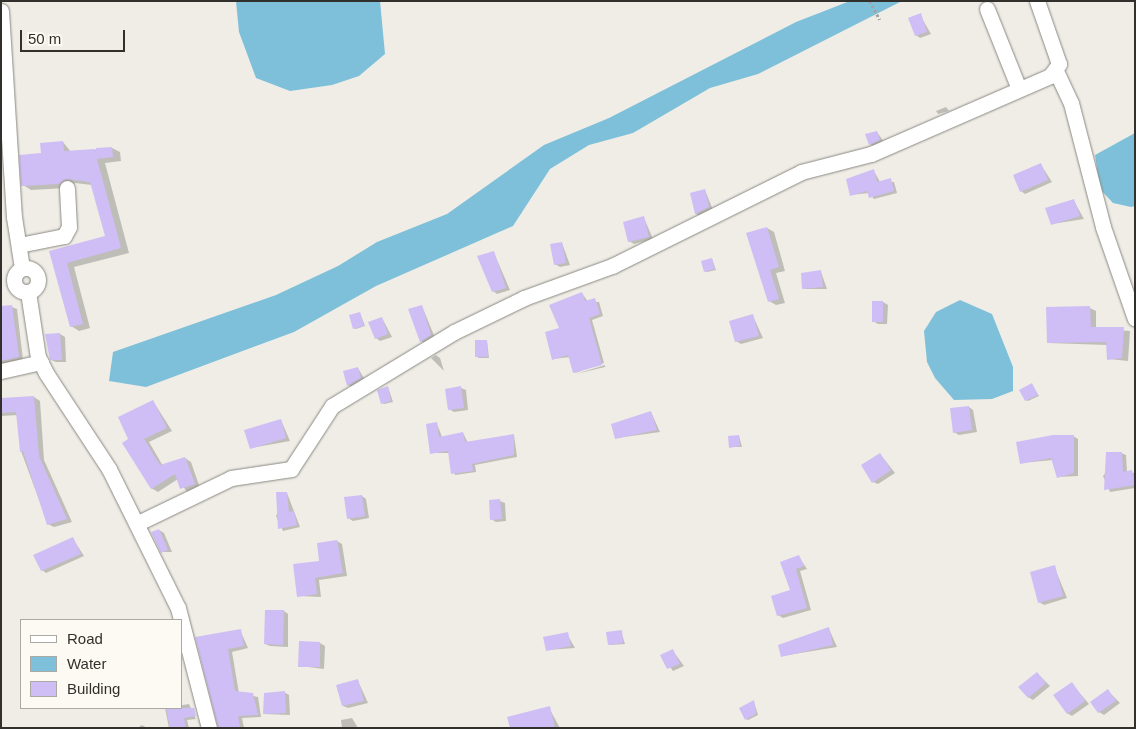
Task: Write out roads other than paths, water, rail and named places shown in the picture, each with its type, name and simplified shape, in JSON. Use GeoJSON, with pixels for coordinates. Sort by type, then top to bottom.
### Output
{"type":"FeatureCollection","features":[{"type":"Feature","properties":{"kind":"street"},"geometry":{"type":"LineString","coordinates":[[138,523],[231,478],[292,469],[332,406],[463,328],[524,298],[612,266],[801,172],[871,154],[1056,71],[1059,64],[1037,1]]}},
{"type":"Feature","properties":{"kind":"street"},"geometry":{"type":"LineString","coordinates":[[987,9],[1018,88]]}},
{"type":"Feature","properties":{"kind":"street"},"geometry":{"type":"LineString","coordinates":[[1,11],[22,268]]}},
{"type":"Feature","properties":{"kind":"street"},"geometry":{"type":"LineString","coordinates":[[1056,71],[1071,103],[1103,227],[1135,318]]}},
{"type":"Feature","properties":{"kind":"street"},"geometry":{"type":"LineString","coordinates":[[19,246],[64,236],[69,226],[67,188]]}},
{"type":"Feature","properties":{"kind":"street"},"geometry":{"type":"LineString","coordinates":[[28,292],[17,289],[7,282],[22,268],[30,268],[38,278],[28,292],[41,362],[138,523],[178,608],[181,619]]}},
{"type":"Feature","properties":{"kind":"street"},"geometry":{"type":"LineString","coordinates":[[1,371],[41,362]]}},
{"type":"Feature","properties":{"kind":"street"},"geometry":{"type":"LineString","coordinates":[[182,623],[209,728]]}},
{"type":"Feature","properties":{"kind":"water"},"geometry":{"type":"Polygon","coordinates":[[[236,1],[380,1],[385,54],[359,76],[332,85],[290,91],[256,78],[239,32],[236,1]]]}},
{"type":"Feature","properties":{"kind":"water"},"geometry":{"type":"Polygon","coordinates":[[[850,1],[902,1],[758,74],[710,88],[633,133],[589,145],[550,169],[513,226],[376,286],[294,332],[146,387],[109,381],[113,352],[276,295],[338,266],[377,242],[447,214],[544,145],[609,118],[796,22],[850,1]]]}},
{"type":"Feature","properties":{"kind":"water"},"geometry":{"type":"Polygon","coordinates":[[[1135,133],[1135,206],[1131,207],[1113,203],[1100,189],[1095,155],[1135,133]]]}},
{"type":"Feature","properties":{"kind":"water"},"geometry":{"type":"Polygon","coordinates":[[[960,300],[992,314],[1013,367],[1013,391],[992,399],[954,400],[935,378],[927,362],[924,331],[936,312],[960,300]]]}}]}
